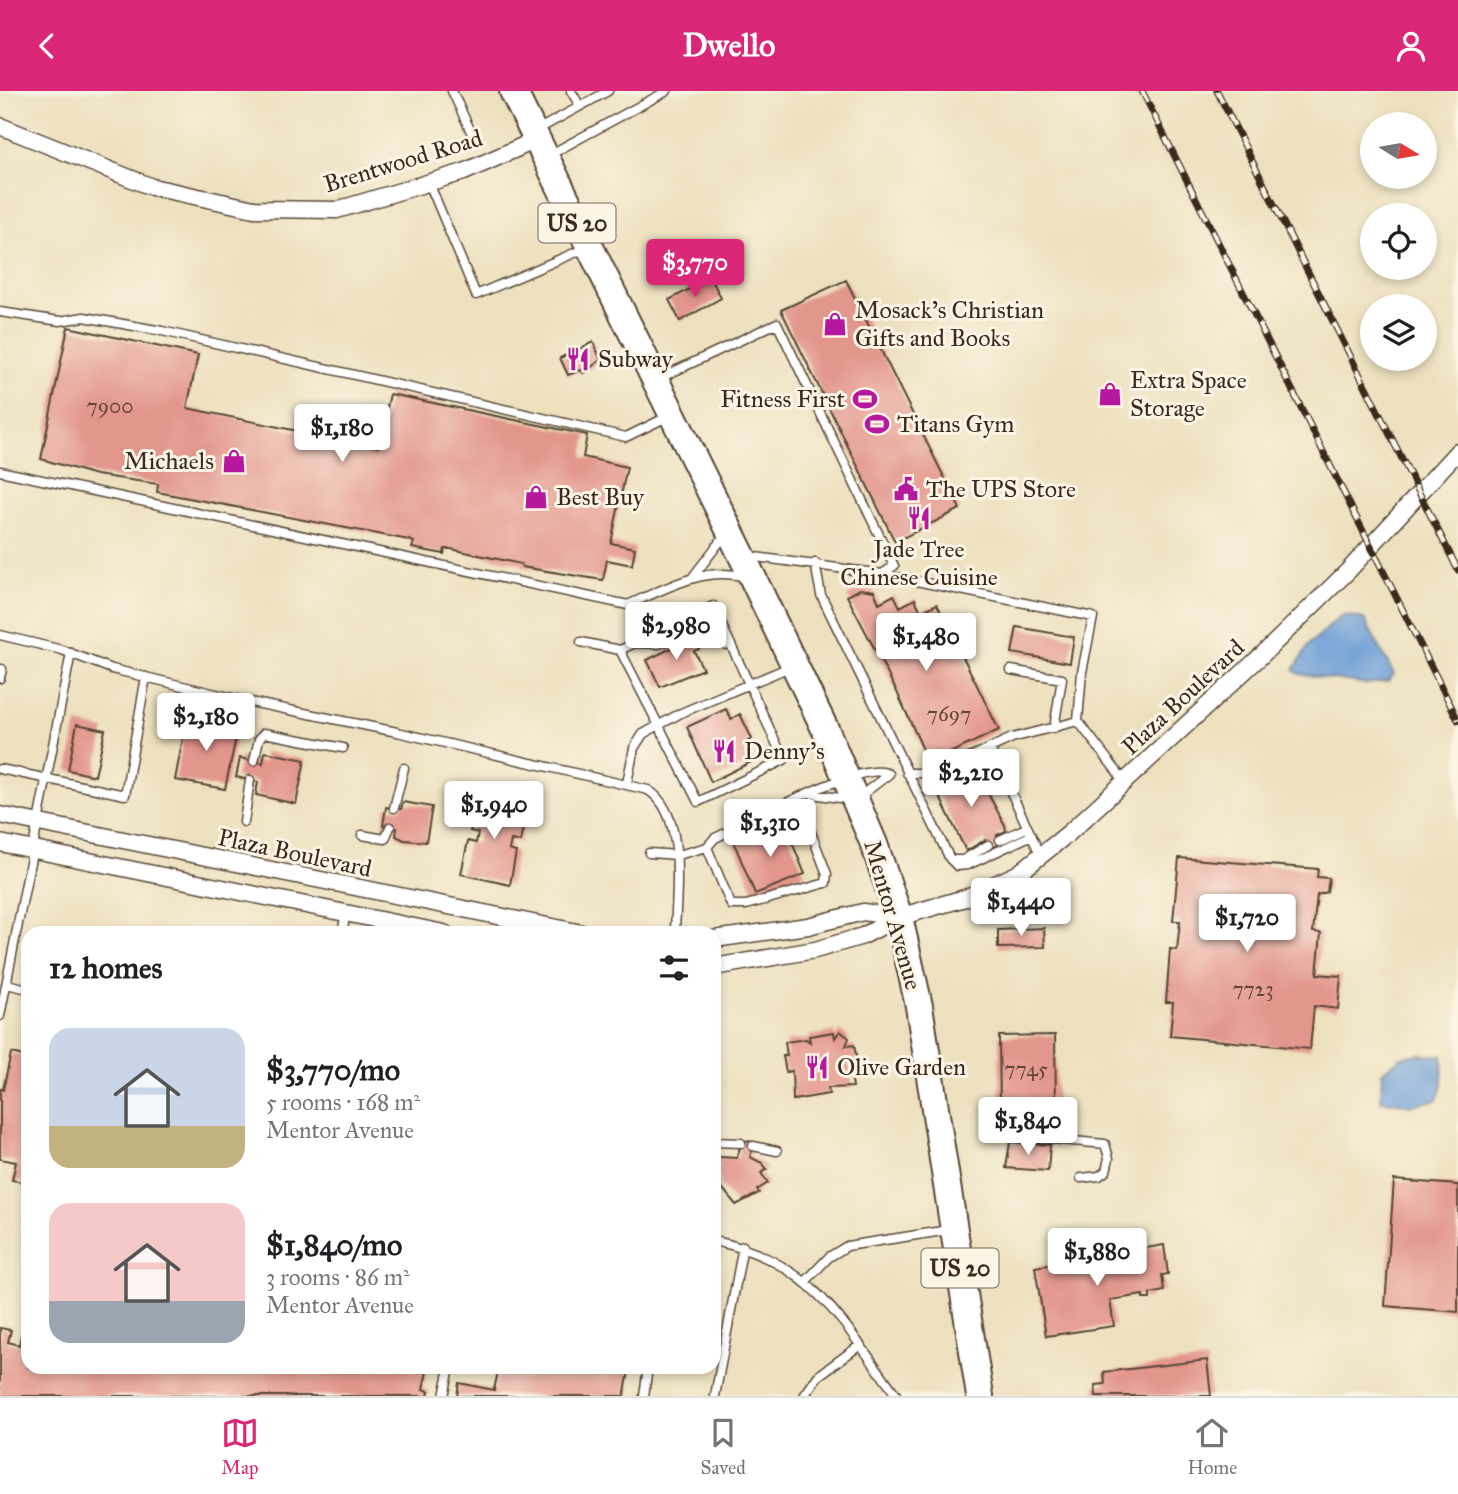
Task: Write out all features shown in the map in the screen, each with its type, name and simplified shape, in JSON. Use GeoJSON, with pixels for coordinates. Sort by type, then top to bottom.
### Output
{"type":"FeatureCollection","features":[{"type":"Feature","properties":{"kind":"main road","name":"Mentor Avenue"},"geometry":{"type":"LineString","coordinates":[[513,91],[794,665],[853,792],[899,917],[919,1006],[980,1396]]}},
{"type":"Feature","properties":{"kind":"street","name":"Brentwood Road"},"geometry":{"type":"LineString","coordinates":[[0,126],[152,187],[254,209],[337,210],[464,172],[537,143]]}},
{"type":"Feature","properties":{"kind":"street","name":"Plaza Boulevard"},"geometry":{"type":"LineString","coordinates":[[721,966],[815,950],[863,936],[899,917],[965,898],[1000,884],[1041,857],[1330,590],[1458,451]]}},
{"type":"Feature","properties":{"kind":"street","name":"Plaza Boulevard"},"geometry":{"type":"LineString","coordinates":[[0,815],[547,926]]}},
{"type":"Feature","properties":{"kind":"street","name":"Plaza Boulevard"},"geometry":{"type":"LineString","coordinates":[[0,843],[410,926]]}},
{"type":"Feature","properties":{"kind":"street","name":"Plaza Boulevard"},"geometry":{"type":"LineString","coordinates":[[721,938],[808,926],[863,912],[899,917]]}},
{"type":"Feature","properties":{"kind":"lane"},"geometry":{"type":"LineString","coordinates":[[452,91],[473,136]]}},
{"type":"Feature","properties":{"kind":"lane"},"geometry":{"type":"LineString","coordinates":[[570,91],[580,106]]}},
{"type":"Feature","properties":{"kind":"lane"},"geometry":{"type":"LineString","coordinates":[[537,143],[580,106],[608,91]]}},
{"type":"Feature","properties":{"kind":"lane"},"geometry":{"type":"LineString","coordinates":[[537,143],[667,91]]}},
{"type":"Feature","properties":{"kind":"lane"},"geometry":{"type":"LineString","coordinates":[[429,183],[477,295],[589,247]]}},
{"type":"Feature","properties":{"kind":"lane"},"geometry":{"type":"LineString","coordinates":[[0,312],[60,321],[84,317],[162,331],[626,437],[672,415]]}},
{"type":"Feature","properties":{"kind":"lane"},"geometry":{"type":"LineString","coordinates":[[654,381],[777,323],[894,566],[882,574]]}},
{"type":"Feature","properties":{"kind":"lane"},"geometry":{"type":"LineString","coordinates":[[0,471],[628,605],[692,577],[723,572],[753,579]]}},
{"type":"Feature","properties":{"kind":"lane"},"geometry":{"type":"LineString","coordinates":[[692,577],[729,529]]}},
{"type":"Feature","properties":{"kind":"lane"},"geometry":{"type":"LineString","coordinates":[[742,555],[882,574],[1093,617],[1082,672],[1078,721],[1125,782]]}},
{"type":"Feature","properties":{"kind":"lane"},"geometry":{"type":"LineString","coordinates":[[816,563],[821,595],[950,859],[957,866],[968,865],[1028,832]]}},
{"type":"Feature","properties":{"kind":"lane"},"geometry":{"type":"LineString","coordinates":[[581,642],[621,650],[713,606],[785,760],[698,802],[621,650]]}},
{"type":"Feature","properties":{"kind":"lane"},"geometry":{"type":"LineString","coordinates":[[635,643],[659,645],[707,624],[716,627],[742,667]]}},
{"type":"Feature","properties":{"kind":"lane"},"geometry":{"type":"LineString","coordinates":[[0,635],[71,653],[112,669],[626,783],[658,796],[678,845],[675,926]]}},
{"type":"Feature","properties":{"kind":"lane"},"geometry":{"type":"LineString","coordinates":[[0,1016],[71,653]]}},
{"type":"Feature","properties":{"kind":"lane"},"geometry":{"type":"LineString","coordinates":[[626,783],[634,748],[643,734],[659,724],[794,665]]}},
{"type":"Feature","properties":{"kind":"lane"},"geometry":{"type":"LineString","coordinates":[[1011,670],[1062,679],[1055,728]]}},
{"type":"Feature","properties":{"kind":"lane"},"geometry":{"type":"LineString","coordinates":[[0,769],[125,795],[146,677]]}},
{"type":"Feature","properties":{"kind":"lane"},"geometry":{"type":"LineString","coordinates":[[907,773],[936,773],[1012,738],[1078,721]]}},
{"type":"Feature","properties":{"kind":"lane"},"geometry":{"type":"LineString","coordinates":[[254,761],[259,739],[264,733],[343,748]]}},
{"type":"Feature","properties":{"kind":"lane"},"geometry":{"type":"LineString","coordinates":[[990,748],[1041,857]]}},
{"type":"Feature","properties":{"kind":"lane"},"geometry":{"type":"LineString","coordinates":[[394,808],[404,768]]}},
{"type":"Feature","properties":{"kind":"lane"},"geometry":{"type":"LineString","coordinates":[[244,822],[250,781]]}},
{"type":"Feature","properties":{"kind":"lane"},"geometry":{"type":"LineString","coordinates":[[649,853],[677,855],[707,846],[715,838],[809,794],[853,792]]}},
{"type":"Feature","properties":{"kind":"lane"},"geometry":{"type":"LineString","coordinates":[[809,794],[853,792]]}},
{"type":"Feature","properties":{"kind":"lane"},"geometry":{"type":"LineString","coordinates":[[707,846],[731,905],[746,905],[826,883],[827,874],[798,799]]}},
{"type":"Feature","properties":{"kind":"lane"},"geometry":{"type":"LineString","coordinates":[[362,835],[385,839],[390,827]]}},
{"type":"Feature","properties":{"kind":"lane"},"geometry":{"type":"LineString","coordinates":[[1000,840],[1028,832]]}},
{"type":"Feature","properties":{"kind":"lane"},"geometry":{"type":"LineString","coordinates":[[950,859],[963,860],[988,845]]}},
{"type":"Feature","properties":{"kind":"lane"},"geometry":{"type":"LineString","coordinates":[[343,926],[346,913]]}},
{"type":"Feature","properties":{"kind":"lane"},"geometry":{"type":"LineString","coordinates":[[7,984],[21,987]]}},
{"type":"Feature","properties":{"kind":"lane"},"geometry":{"type":"LineString","coordinates":[[997,1134],[1105,1144],[1109,1158],[1106,1171],[1099,1176],[1081,1178]]}},
{"type":"Feature","properties":{"kind":"lane"},"geometry":{"type":"LineString","coordinates":[[721,1142],[741,1143]]}},
{"type":"Feature","properties":{"kind":"lane"},"geometry":{"type":"LineString","coordinates":[[753,1146],[777,1151]]}},
{"type":"Feature","properties":{"kind":"lane"},"geometry":{"type":"LineString","coordinates":[[806,1281],[835,1253],[854,1244],[954,1229]]}},
{"type":"Feature","properties":{"kind":"lane"},"geometry":{"type":"LineString","coordinates":[[721,1242],[743,1246],[774,1259],[806,1281],[897,1396]]}},
{"type":"Feature","properties":{"kind":"lane"},"geometry":{"type":"LineString","coordinates":[[721,1364],[743,1246]]}},
{"type":"Feature","properties":{"kind":"lane"},"geometry":{"type":"LineString","coordinates":[[804,1396],[818,1376],[859,1346]]}},
{"type":"Feature","properties":{"kind":"lane"},"geometry":{"type":"LineString","coordinates":[[444,1396],[449,1374]]}},
{"type":"Feature","properties":{"kind":"lane"},"geometry":{"type":"LineString","coordinates":[[644,1396],[647,1374]]}},
{"type":"Feature","properties":{"kind":"lane"},"geometry":{"type":"LineString","coordinates":[[715,1396],[719,1374]]}},
{"type":"Feature","properties":{"kind":"water"},"geometry":{"type":"Polygon","coordinates":[[[1342,615],[1364,619],[1394,674],[1388,681],[1367,684],[1299,674],[1294,670],[1308,646],[1342,615]]]}},
{"type":"Feature","properties":{"kind":"water"},"geometry":{"type":"Polygon","coordinates":[[[1418,1054],[1442,1056],[1443,1083],[1437,1100],[1411,1105],[1381,1101],[1382,1073],[1401,1057],[1418,1054]]]}},
{"type":"Feature","properties":{"kind":"building"},"geometry":{"type":"Polygon","coordinates":[[[711,278],[721,298],[680,321],[669,300],[711,278]]]}},
{"type":"Feature","properties":{"kind":"building"},"geometry":{"type":"Polygon","coordinates":[[[846,280],[960,509],[895,542],[781,310],[846,280]]]}},
{"type":"Feature","properties":{"kind":"building"},"geometry":{"type":"Polygon","coordinates":[[[68,327],[198,355],[187,408],[378,447],[390,394],[587,435],[583,457],[627,467],[611,543],[635,548],[632,565],[607,560],[603,580],[522,567],[521,564],[451,549],[445,549],[444,554],[412,548],[414,542],[409,540],[157,492],[158,484],[96,475],[41,459],[68,327]]]}},
{"type":"Feature","properties":{"kind":"building"},"geometry":{"type":"Polygon","coordinates":[[[593,342],[601,360],[583,373],[581,370],[568,375],[560,358],[593,342]]]}},
{"type":"Feature","properties":{"kind":"building"},"geometry":{"type":"Polygon","coordinates":[[[860,589],[874,591],[879,603],[894,595],[900,607],[915,599],[921,612],[937,604],[999,730],[929,763],[897,692],[847,596],[860,589]]]}},
{"type":"Feature","properties":{"kind":"building"},"geometry":{"type":"Polygon","coordinates":[[[1017,627],[1074,637],[1070,663],[1012,653],[1017,627]]]}},
{"type":"Feature","properties":{"kind":"building"},"geometry":{"type":"Polygon","coordinates":[[[688,638],[690,642],[695,640],[699,649],[694,651],[703,669],[660,687],[647,660],[672,648],[670,644],[688,638]]]}},
{"type":"Feature","properties":{"kind":"building","name":"Denny's"},"geometry":{"type":"Polygon","coordinates":[[[726,709],[731,719],[740,714],[752,739],[745,743],[753,761],[711,782],[687,727],[726,709]]]}},
{"type":"Feature","properties":{"kind":"building"},"geometry":{"type":"Polygon","coordinates":[[[187,717],[238,728],[225,789],[175,780],[187,717]]]}},
{"type":"Feature","properties":{"kind":"building"},"geometry":{"type":"Polygon","coordinates":[[[77,724],[105,730],[95,776],[68,770],[77,724]]]}},
{"type":"Feature","properties":{"kind":"building"},"geometry":{"type":"Polygon","coordinates":[[[265,752],[305,760],[296,804],[256,795],[258,782],[236,777],[240,758],[263,763],[265,752]]]}},
{"type":"Feature","properties":{"kind":"building"},"geometry":{"type":"Polygon","coordinates":[[[973,766],[1006,831],[997,835],[1002,843],[990,849],[985,840],[966,851],[934,785],[973,766]]]}},
{"type":"Feature","properties":{"kind":"building"},"geometry":{"type":"Polygon","coordinates":[[[478,797],[527,808],[520,842],[511,840],[509,850],[516,852],[510,885],[461,874],[468,841],[476,843],[478,833],[470,831],[478,797]]]}},
{"type":"Feature","properties":{"kind":"building"},"geometry":{"type":"Polygon","coordinates":[[[403,802],[432,807],[426,842],[404,840],[396,836],[397,828],[383,826],[386,807],[401,809],[403,802]]]}},
{"type":"Feature","properties":{"kind":"building"},"geometry":{"type":"Polygon","coordinates":[[[784,823],[805,874],[755,894],[734,843],[784,823]]]}},
{"type":"Feature","properties":{"kind":"building"},"geometry":{"type":"Polygon","coordinates":[[[1179,858],[1318,869],[1317,877],[1329,878],[1327,892],[1317,895],[1313,932],[1321,933],[1317,974],[1341,976],[1338,1009],[1314,1006],[1310,1049],[1170,1036],[1173,1002],[1166,1002],[1170,949],[1177,950],[1180,921],[1173,921],[1179,858]]]}},
{"type":"Feature","properties":{"kind":"building"},"geometry":{"type":"Polygon","coordinates":[[[1044,928],[1045,947],[998,948],[998,930],[1044,928]]]}},
{"type":"Feature","properties":{"kind":"building","name":"Olive Garden"},"geometry":{"type":"Polygon","coordinates":[[[840,1031],[849,1038],[846,1046],[854,1045],[857,1061],[849,1062],[853,1087],[828,1088],[829,1094],[793,1100],[792,1071],[786,1072],[783,1056],[787,1056],[785,1042],[806,1039],[810,1042],[809,1036],[834,1032],[835,1038],[840,1031]]]}},
{"type":"Feature","properties":{"kind":"building"},"geometry":{"type":"Polygon","coordinates":[[[1055,1035],[1056,1106],[1000,1107],[999,1036],[1055,1035]]]}},
{"type":"Feature","properties":{"kind":"building"},"geometry":{"type":"Polygon","coordinates":[[[11,1053],[21,1055],[21,1182],[12,1180],[16,1162],[0,1159],[0,1089],[3,1090],[11,1053]]]}},
{"type":"Feature","properties":{"kind":"building"},"geometry":{"type":"Polygon","coordinates":[[[742,1140],[754,1142],[750,1157],[767,1169],[761,1173],[768,1183],[757,1190],[759,1193],[736,1205],[721,1186],[721,1157],[737,1158],[742,1140]]]}},
{"type":"Feature","properties":{"kind":"building"},"geometry":{"type":"Polygon","coordinates":[[[1010,1142],[1050,1145],[1048,1171],[1006,1168],[1010,1142]]]}},
{"type":"Feature","properties":{"kind":"building"},"geometry":{"type":"Polygon","coordinates":[[[1394,1180],[1458,1185],[1458,1312],[1385,1306],[1394,1180]]]}},
{"type":"Feature","properties":{"kind":"building"},"geometry":{"type":"Polygon","coordinates":[[[1164,1245],[1168,1274],[1162,1275],[1164,1291],[1150,1294],[1150,1299],[1143,1299],[1143,1295],[1110,1300],[1114,1326],[1046,1336],[1035,1267],[1164,1245]]]}},
{"type":"Feature","properties":{"kind":"building"},"geometry":{"type":"Polygon","coordinates":[[[0,1328],[11,1330],[8,1342],[19,1345],[21,1336],[21,1374],[426,1374],[423,1389],[429,1391],[428,1396],[0,1396],[0,1328]]]}},
{"type":"Feature","properties":{"kind":"building"},"geometry":{"type":"Polygon","coordinates":[[[1207,1360],[1211,1396],[1096,1396],[1095,1385],[1105,1384],[1104,1372],[1207,1360]]]}},
{"type":"Feature","properties":{"kind":"building"},"geometry":{"type":"Polygon","coordinates":[[[497,1374],[629,1374],[624,1396],[457,1396],[459,1383],[494,1390],[497,1374]]]}},
{"type":"Feature","properties":{"kind":"railway"},"geometry":{"type":"LineString","coordinates":[[1142,91],[1458,720]]}},
{"type":"Feature","properties":{"kind":"railway"},"geometry":{"type":"LineString","coordinates":[[1217,91],[1458,570]]}},
{"type":"Feature","properties":{"kind":"place","name":"Mosack's Christian Gifts and Books"},"geometry":{"type":"Point","coordinates":[835,324]}},
{"type":"Feature","properties":{"kind":"place","name":"Subway"},"geometry":{"type":"Point","coordinates":[578,359]}},
{"type":"Feature","properties":{"kind":"place","name":"Extra Space Storage"},"geometry":{"type":"Point","coordinates":[1110,394]}},
{"type":"Feature","properties":{"kind":"place","name":"Fitness First"},"geometry":{"type":"Point","coordinates":[865,399]}},
{"type":"Feature","properties":{"kind":"place","name":"Titans Gym"},"geometry":{"type":"Point","coordinates":[877,424]}},
{"type":"Feature","properties":{"kind":"place","name":"Michaels"},"geometry":{"type":"Point","coordinates":[234,461]}},
{"type":"Feature","properties":{"kind":"place","name":"The UPS Store"},"geometry":{"type":"Point","coordinates":[906,489]}},
{"type":"Feature","properties":{"kind":"place","name":"Best Buy"},"geometry":{"type":"Point","coordinates":[536,497]}},
{"type":"Feature","properties":{"kind":"place","name":"Jade Tree Chinese Cuisine"},"geometry":{"type":"Point","coordinates":[919,518]}},
{"type":"Feature","properties":{"kind":"place","name":"Denny's"},"geometry":{"type":"Point","coordinates":[724,751]}},
{"type":"Feature","properties":{"kind":"place","name":"Olive Garden"},"geometry":{"type":"Point","coordinates":[817,1067]}}]}
